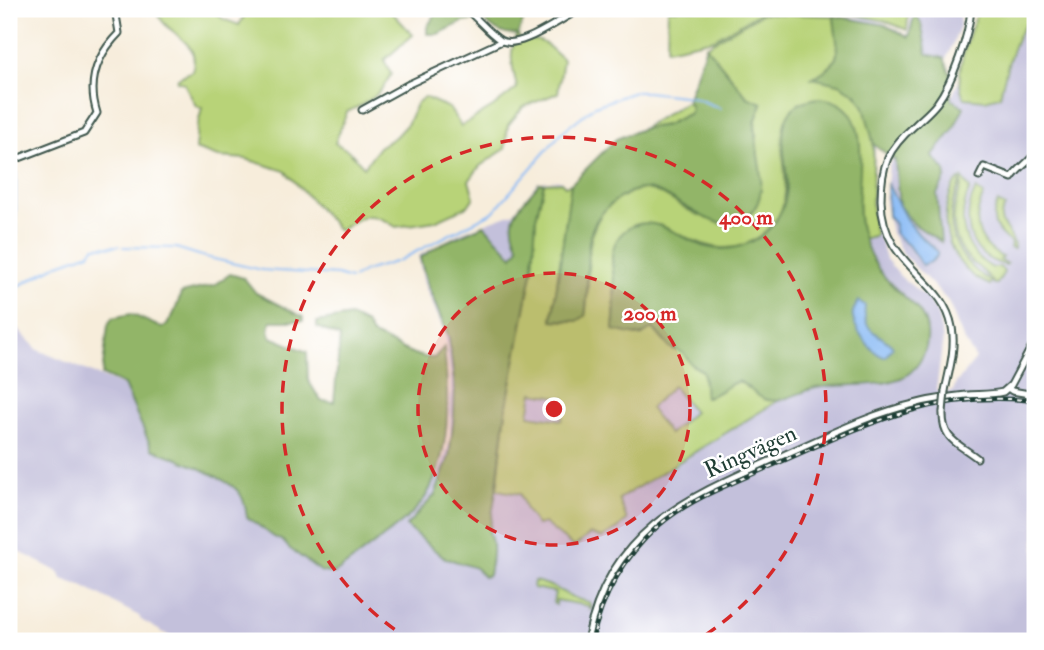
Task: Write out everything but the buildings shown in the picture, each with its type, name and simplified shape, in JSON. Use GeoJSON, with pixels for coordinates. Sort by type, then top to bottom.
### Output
{"type":"FeatureCollection","features":[{"type":"Feature","properties":{"kind":"street"},"geometry":{"type":"LineString","coordinates":[[9,162],[86,131],[97,113],[93,86],[97,65],[103,51],[119,33],[115,9]]}},
{"type":"Feature","properties":{"kind":"street"},"geometry":{"type":"LineString","coordinates":[[466,9],[502,41]]}},
{"type":"Feature","properties":{"kind":"street"},"geometry":{"type":"LineString","coordinates":[[362,110],[409,84],[502,41],[510,42],[530,37],[582,9]]}},
{"type":"Feature","properties":{"kind":"street"},"geometry":{"type":"LineString","coordinates":[[971,9],[970,22],[943,95],[929,113],[894,145],[881,179],[882,215],[889,238],[900,256],[939,300],[951,322],[953,347],[945,391],[943,429],[977,458]]}},
{"type":"Feature","properties":{"kind":"street"},"geometry":{"type":"LineString","coordinates":[[979,177],[984,167],[1012,178],[1035,153]]}},
{"type":"Feature","properties":{"kind":"street"},"geometry":{"type":"LineString","coordinates":[[1035,340],[1008,388],[1035,395]]}},
{"type":"Feature","properties":{"kind":"street","name":"Ringvägen"},"geometry":{"type":"LineString","coordinates":[[587,641],[600,598],[621,560],[647,530],[687,500],[885,412],[945,398],[1000,393],[1008,388]]}},
{"type":"Feature","properties":{"kind":"shaded area"},"geometry":{"type":"Polygon","coordinates":[[[959,9],[960,27],[944,64],[883,145],[875,146],[873,217],[886,259],[901,277],[928,299],[937,313],[943,339],[936,391],[948,392],[953,391],[956,383],[976,359],[963,338],[948,301],[904,255],[891,233],[885,202],[889,167],[893,156],[949,103],[962,67],[1035,9],[1035,641],[178,641],[141,620],[139,616],[82,586],[62,579],[60,573],[9,546],[9,320],[38,350],[123,386],[177,399],[438,476],[450,441],[451,379],[445,333],[424,284],[418,256],[459,233],[513,213],[538,182],[561,180],[565,185],[571,183],[616,138],[641,128],[686,100],[705,46],[763,12],[868,18],[908,35],[912,10],[959,9]]]}},
{"type":"Feature","properties":{"kind":"green space"},"geometry":{"type":"Polygon","coordinates":[[[156,9],[212,9],[223,19],[239,25],[248,9],[389,9],[413,35],[384,60],[391,74],[387,82],[373,97],[347,112],[335,143],[349,151],[364,167],[379,147],[395,137],[408,123],[416,104],[424,97],[449,108],[461,126],[493,107],[517,88],[512,54],[518,34],[521,42],[539,41],[563,59],[558,93],[523,107],[508,125],[505,149],[480,166],[469,181],[474,197],[468,206],[435,221],[396,227],[380,218],[367,216],[339,231],[285,171],[246,159],[218,157],[195,149],[202,108],[196,106],[184,83],[177,81],[192,71],[192,51],[160,18],[156,9]]]}},
{"type":"Feature","properties":{"kind":"green space"},"geometry":{"type":"Polygon","coordinates":[[[436,9],[517,9],[524,19],[518,34],[513,35],[495,29],[482,19],[463,22],[438,34],[427,34],[427,27],[437,12],[436,9]]]}},
{"type":"Feature","properties":{"kind":"green space"},"geometry":{"type":"Polygon","coordinates":[[[668,9],[909,9],[907,30],[885,21],[848,13],[763,11],[714,39],[667,49],[668,9]]]}},
{"type":"Feature","properties":{"kind":"green space"},"geometry":{"type":"Polygon","coordinates":[[[978,9],[1035,9],[1035,24],[1029,21],[1019,34],[1000,96],[985,100],[965,98],[960,78],[963,54],[978,9]]]}},
{"type":"Feature","properties":{"kind":"green space"},"geometry":{"type":"Polygon","coordinates":[[[915,12],[921,23],[927,54],[944,58],[951,75],[951,99],[964,107],[953,130],[932,156],[945,170],[946,177],[937,194],[941,242],[914,224],[899,206],[895,160],[874,145],[864,107],[856,94],[839,84],[812,78],[831,66],[835,59],[837,45],[834,16],[885,25],[909,37],[915,12]]]}},
{"type":"Feature","properties":{"kind":"green space"},"geometry":{"type":"Polygon","coordinates":[[[763,13],[834,16],[836,59],[813,77],[840,84],[857,96],[867,112],[872,132],[872,196],[876,235],[863,239],[860,227],[860,143],[800,104],[788,117],[783,131],[784,201],[777,218],[763,234],[742,246],[732,248],[700,243],[659,225],[632,229],[620,236],[612,254],[615,300],[613,330],[653,328],[669,347],[683,353],[692,365],[703,371],[705,397],[738,381],[761,395],[779,400],[619,499],[627,520],[602,538],[590,534],[574,547],[544,523],[537,525],[526,510],[520,494],[497,490],[506,410],[533,267],[536,218],[544,183],[561,182],[565,186],[571,184],[552,320],[577,321],[585,316],[591,238],[604,211],[616,200],[638,190],[652,190],[715,221],[761,191],[755,122],[762,104],[747,97],[706,46],[763,13]],[[673,386],[650,408],[669,434],[694,412],[673,386]],[[533,393],[529,415],[562,420],[565,398],[533,393]]]}},
{"type":"Feature","properties":{"kind":"green space"},"geometry":{"type":"Polygon","coordinates":[[[706,46],[747,97],[762,103],[755,124],[761,188],[755,208],[744,220],[730,224],[702,216],[658,192],[641,189],[625,195],[603,212],[591,234],[585,316],[577,321],[552,320],[571,184],[616,139],[642,129],[666,125],[690,113],[691,107],[687,101],[706,46]]]}},
{"type":"Feature","properties":{"kind":"green space"},"geometry":{"type":"Polygon","coordinates":[[[819,98],[839,103],[851,115],[858,131],[859,212],[863,236],[879,269],[915,306],[925,321],[927,340],[924,352],[911,372],[892,381],[816,388],[783,399],[770,400],[764,399],[738,381],[705,397],[703,371],[692,365],[683,353],[669,347],[653,328],[641,336],[613,330],[615,300],[612,258],[615,244],[627,229],[647,223],[707,247],[723,249],[738,247],[760,237],[775,222],[786,197],[783,144],[786,119],[792,109],[803,102],[819,98]]]}},
{"type":"Feature","properties":{"kind":"green space"},"geometry":{"type":"Polygon","coordinates":[[[687,101],[691,107],[690,113],[666,125],[642,129],[687,101]]]}},
{"type":"Feature","properties":{"kind":"green space"},"geometry":{"type":"Polygon","coordinates":[[[962,177],[970,189],[963,212],[965,234],[975,253],[983,261],[993,268],[1000,267],[1004,272],[997,284],[966,257],[957,239],[954,212],[962,177]]]}},
{"type":"Feature","properties":{"kind":"green space"},"geometry":{"type":"Polygon","coordinates":[[[960,179],[951,211],[954,238],[967,262],[991,281],[990,285],[978,279],[959,261],[948,237],[946,211],[952,190],[960,179]]]}},
{"type":"Feature","properties":{"kind":"green space"},"geometry":{"type":"Polygon","coordinates":[[[539,183],[544,183],[536,218],[533,267],[506,410],[489,533],[491,565],[489,575],[484,577],[476,568],[443,557],[406,526],[435,495],[449,457],[454,416],[455,389],[449,338],[427,284],[420,258],[441,244],[484,225],[513,256],[519,247],[514,236],[513,219],[539,183]]]}},
{"type":"Feature","properties":{"kind":"green space"},"geometry":{"type":"Polygon","coordinates":[[[976,189],[984,195],[977,222],[982,238],[1002,257],[1000,260],[1006,265],[983,254],[971,236],[969,213],[976,189]]]}},
{"type":"Feature","properties":{"kind":"green space"},"geometry":{"type":"Polygon","coordinates":[[[998,202],[1005,207],[1001,219],[1014,249],[1010,248],[1011,243],[995,225],[994,215],[998,202]]]}},
{"type":"Feature","properties":{"kind":"green space"},"geometry":{"type":"Polygon","coordinates":[[[230,274],[244,278],[256,293],[303,317],[303,321],[271,321],[269,329],[271,337],[307,352],[308,380],[321,401],[334,402],[340,337],[317,327],[317,322],[350,316],[366,324],[372,335],[410,353],[426,357],[434,358],[444,347],[447,423],[440,461],[426,496],[408,517],[334,573],[322,572],[247,517],[242,496],[231,485],[198,467],[152,449],[124,385],[102,375],[108,325],[112,318],[131,314],[162,328],[172,317],[181,293],[215,285],[230,274]]]}},
{"type":"Feature","properties":{"kind":"green space"},"geometry":{"type":"Polygon","coordinates":[[[534,581],[589,602],[592,609],[589,610],[589,606],[556,600],[556,605],[553,603],[555,592],[533,588],[534,581]]]}},
{"type":"Feature","properties":{"kind":"water"},"geometry":{"type":"Polygon","coordinates":[[[887,183],[906,219],[937,251],[937,256],[931,262],[922,265],[908,245],[894,232],[895,224],[888,216],[887,183]]]}},
{"type":"Feature","properties":{"kind":"water"},"geometry":{"type":"Polygon","coordinates":[[[858,301],[865,305],[868,327],[893,347],[885,357],[869,345],[855,324],[853,312],[858,301]]]}},
{"type":"Feature","properties":{"kind":"waterway"},"geometry":{"type":"LineString","coordinates":[[353,278],[365,271],[398,261],[493,212],[563,131],[595,106],[634,92],[647,92],[692,97],[720,108]]}},
{"type":"Feature","properties":{"kind":"waterway"},"geometry":{"type":"LineString","coordinates":[[9,116],[15,157]]}},
{"type":"Feature","properties":{"kind":"waterway"},"geometry":{"type":"LineString","coordinates":[[15,287],[16,163]]}},
{"type":"Feature","properties":{"kind":"waterway"},"geometry":{"type":"LineString","coordinates":[[9,309],[15,303],[15,288],[59,264],[90,253],[94,247],[119,246]]}},
{"type":"Feature","properties":{"kind":"waterway"},"geometry":{"type":"LineString","coordinates":[[123,247],[176,248],[262,270],[337,275],[350,279]]}},
{"type":"Feature","properties":{"kind":"railway"},"geometry":{"type":"LineString","coordinates":[[592,641],[608,594],[624,565],[657,527],[696,500],[835,438],[898,414],[963,401],[1035,401]]}}]}
